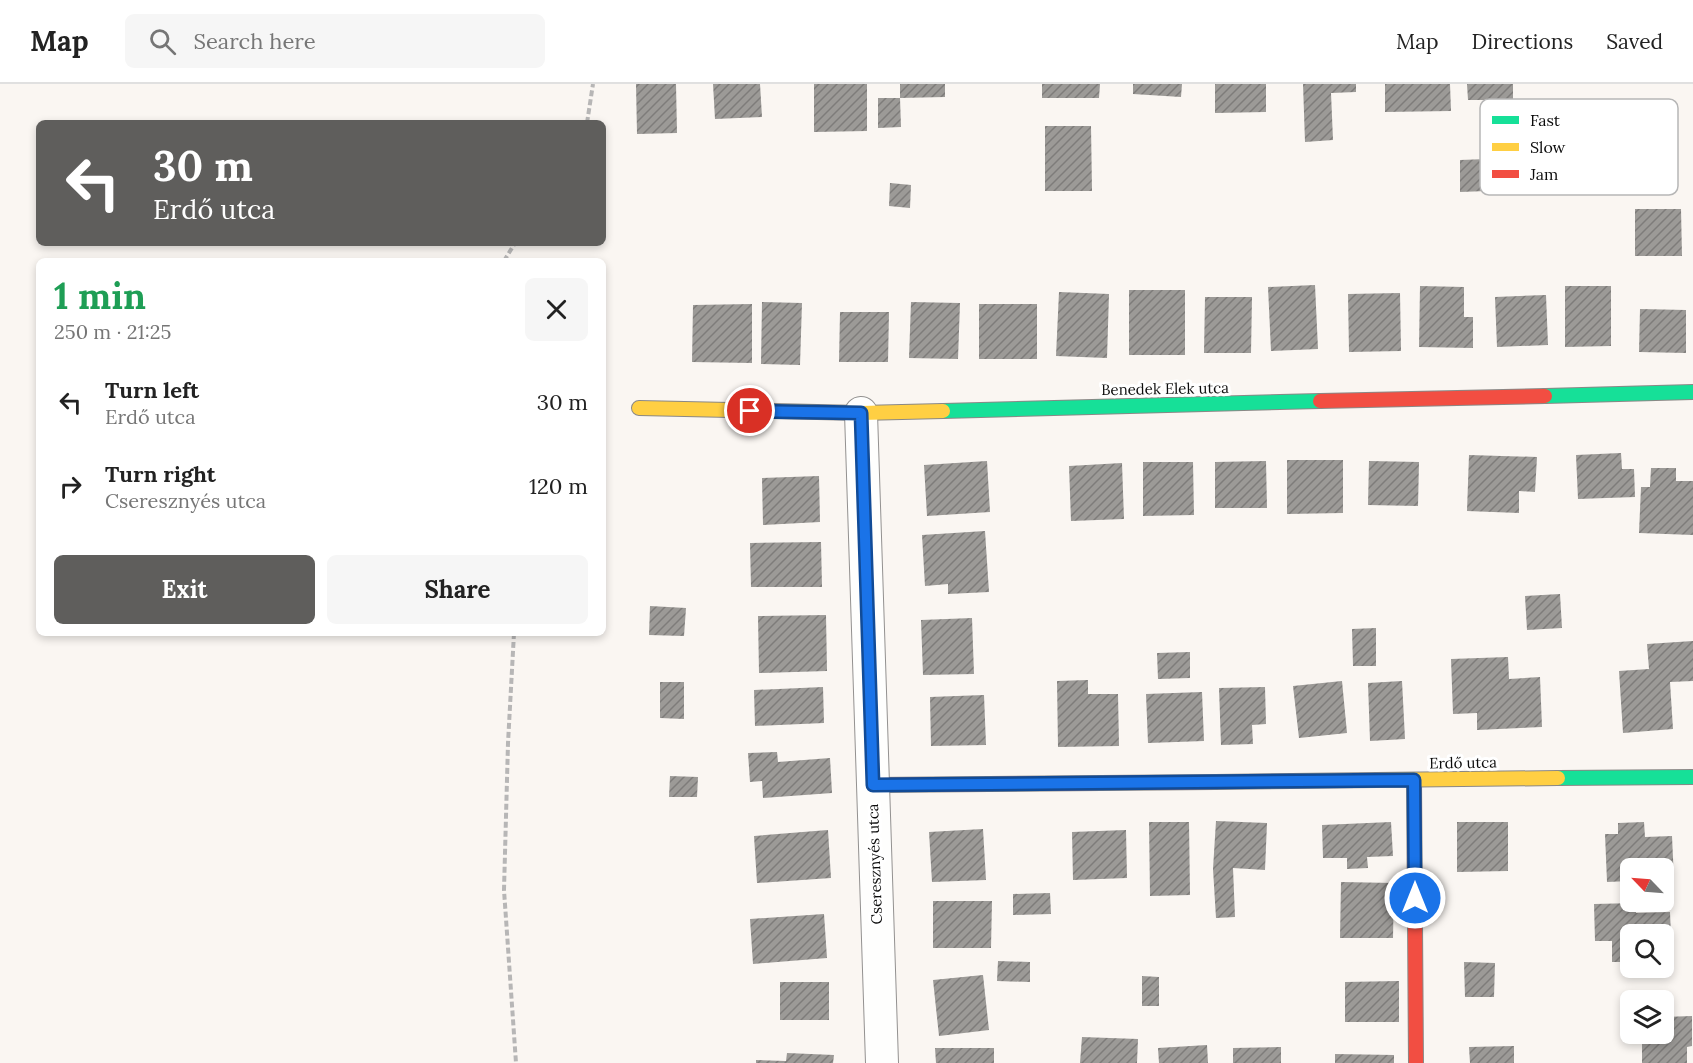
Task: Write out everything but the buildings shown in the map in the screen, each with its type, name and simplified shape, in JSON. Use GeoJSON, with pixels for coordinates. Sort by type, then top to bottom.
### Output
{"type":"FeatureCollection","features":[{"type":"Feature","properties":{"kind":"street","name":"Benedek Elek utca"},"geometry":{"type":"LineString","coordinates":[[639,408],[861,413],[1693,392]]}},
{"type":"Feature","properties":{"kind":"street","name":"Cseresznyés utca"},"geometry":{"type":"LineString","coordinates":[[861,413],[882,1063]]}},
{"type":"Feature","properties":{"kind":"street","name":"Erdő utca"},"geometry":{"type":"LineString","coordinates":[[873,785],[1693,777]]}},
{"type":"Feature","properties":{"kind":"street"},"geometry":{"type":"LineString","coordinates":[[1414,780],[1416,1063]]}},
{"type":"Feature","properties":{"kind":"path"},"geometry":{"type":"LineString","coordinates":[[587,120],[593,84]]}},
{"type":"Feature","properties":{"kind":"path"},"geometry":{"type":"LineString","coordinates":[[514,636],[504,890],[516,1063]]}},
{"type":"Feature","properties":{"kind":"traffic: fast"},"geometry":{"type":"LineString","coordinates":[[1545,396],[1693,392]]}},
{"type":"Feature","properties":{"kind":"traffic: fast"},"geometry":{"type":"LineString","coordinates":[[943,411],[1320,401]]}},
{"type":"Feature","properties":{"kind":"traffic: fast"},"geometry":{"type":"LineString","coordinates":[[1558,778],[1693,777]]}},
{"type":"Feature","properties":{"kind":"traffic: slow"},"geometry":{"type":"LineString","coordinates":[[639,408],[861,413],[943,411]]}},
{"type":"Feature","properties":{"kind":"traffic: slow"},"geometry":{"type":"LineString","coordinates":[[1215,782],[1558,778]]}},
{"type":"Feature","properties":{"kind":"traffic: jam"},"geometry":{"type":"LineString","coordinates":[[1320,401],[1545,396]]}},
{"type":"Feature","properties":{"kind":"traffic: jam"},"geometry":{"type":"LineString","coordinates":[[1414,780],[1416,1063]]}},
{"type":"Feature","properties":{"kind":"traffic: jam"},"geometry":{"type":"LineString","coordinates":[[873,785],[1215,782]]}},
{"type":"Feature","properties":{"kind":"route"},"geometry":{"type":"LineString","coordinates":[[750,411],[861,413],[873,785],[1414,780],[1415,898]]}}]}
